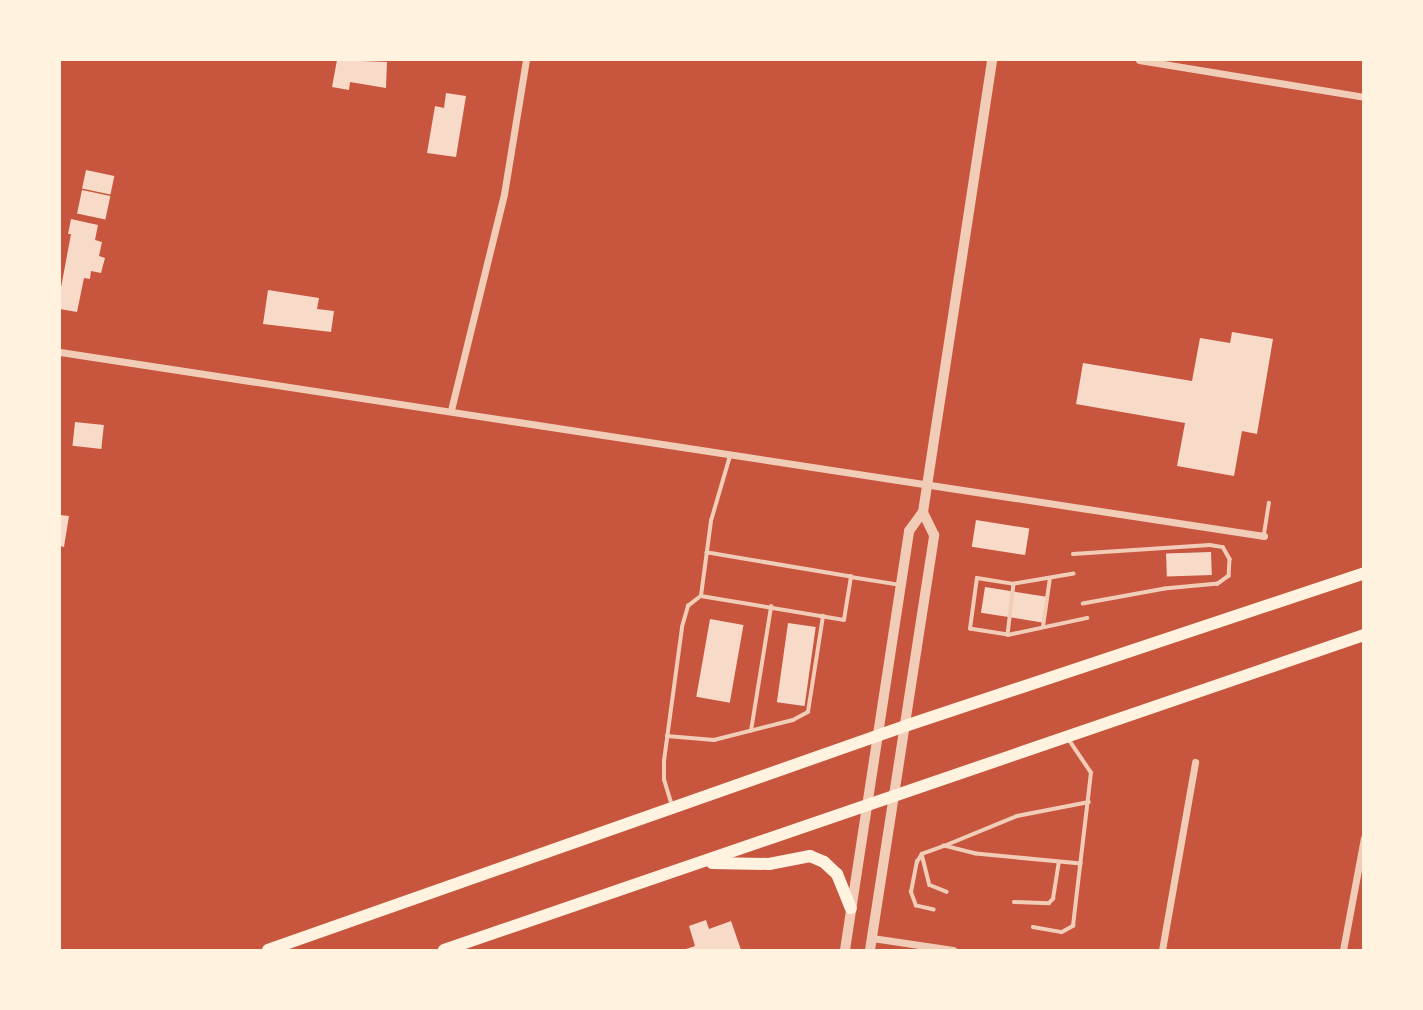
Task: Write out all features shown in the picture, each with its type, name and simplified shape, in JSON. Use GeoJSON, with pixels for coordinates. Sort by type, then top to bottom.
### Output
{"type":"FeatureCollection","features":[{"type":"Feature","properties":{"kind":"highway"},"geometry":{"type":"LineString","coordinates":[[268,950],[905,726],[1363,573]]}},
{"type":"Feature","properties":{"kind":"highway"},"geometry":{"type":"LineString","coordinates":[[444,950],[471,946],[701,863],[1363,635]]}},
{"type":"Feature","properties":{"kind":"highway"},"geometry":{"type":"LineString","coordinates":[[701,863],[769,864],[810,856],[824,862],[837,874],[852,908]]}},
{"type":"Feature","properties":{"kind":"street"},"geometry":{"type":"LineString","coordinates":[[451,410],[504,194],[526,60]]}},
{"type":"Feature","properties":{"kind":"street"},"geometry":{"type":"LineString","coordinates":[[845,950],[909,531],[923,512],[928,485],[992,60]]}},
{"type":"Feature","properties":{"kind":"street"},"geometry":{"type":"LineString","coordinates":[[1139,60],[1363,97]]}},
{"type":"Feature","properties":{"kind":"street"},"geometry":{"type":"LineString","coordinates":[[60,352],[1264,536]]}},
{"type":"Feature","properties":{"kind":"street"},"geometry":{"type":"LineString","coordinates":[[870,950],[934,535],[923,512]]}},
{"type":"Feature","properties":{"kind":"street"},"geometry":{"type":"LineString","coordinates":[[1162,950],[1195,762]]}},
{"type":"Feature","properties":{"kind":"street"},"geometry":{"type":"LineString","coordinates":[[1343,950],[1363,838]]}},
{"type":"Feature","properties":{"kind":"street"},"geometry":{"type":"LineString","coordinates":[[872,938],[953,950]]}},
{"type":"Feature","properties":{"kind":"lane"},"geometry":{"type":"LineString","coordinates":[[672,808],[664,780],[667,736],[682,627],[688,606],[701,596],[711,520],[731,454]]}},
{"type":"Feature","properties":{"kind":"lane"},"geometry":{"type":"LineString","coordinates":[[1264,536],[1269,503]]}},
{"type":"Feature","properties":{"kind":"lane"},"geometry":{"type":"LineString","coordinates":[[1073,554],[1210,545],[1223,547],[1230,559],[1229,576],[1218,584],[1165,589],[1083,604]]}},
{"type":"Feature","properties":{"kind":"lane"},"geometry":{"type":"LineString","coordinates":[[706,553],[901,585]]}},
{"type":"Feature","properties":{"kind":"lane"},"geometry":{"type":"LineString","coordinates":[[1074,574],[1014,584],[977,578],[970,629],[1008,635],[1087,618]]}},
{"type":"Feature","properties":{"kind":"lane"},"geometry":{"type":"LineString","coordinates":[[701,596],[844,620],[851,577]]}},
{"type":"Feature","properties":{"kind":"lane"},"geometry":{"type":"LineString","coordinates":[[1043,627],[1050,578]]}},
{"type":"Feature","properties":{"kind":"lane"},"geometry":{"type":"LineString","coordinates":[[1008,635],[1014,584]]}},
{"type":"Feature","properties":{"kind":"lane"},"geometry":{"type":"LineString","coordinates":[[751,731],[771,607]]}},
{"type":"Feature","properties":{"kind":"lane"},"geometry":{"type":"LineString","coordinates":[[667,736],[714,740],[793,720],[808,712],[823,616]]}},
{"type":"Feature","properties":{"kind":"lane"},"geometry":{"type":"LineString","coordinates":[[1033,927],[1062,932],[1073,926],[1091,773],[1067,737]]}},
{"type":"Feature","properties":{"kind":"lane"},"geometry":{"type":"LineString","coordinates":[[934,910],[916,906],[911,891],[917,862],[922,854],[1017,816],[1088,802]]}},
{"type":"Feature","properties":{"kind":"lane"},"geometry":{"type":"LineString","coordinates":[[944,846],[976,854],[1082,864]]}},
{"type":"Feature","properties":{"kind":"lane"},"geometry":{"type":"LineString","coordinates":[[922,854],[930,885],[947,892]]}},
{"type":"Feature","properties":{"kind":"lane"},"geometry":{"type":"LineString","coordinates":[[1014,902],[1049,903],[1053,899],[1059,862]]}},
{"type":"Feature","properties":{"kind":"building"},"geometry":{"type":"Polygon","coordinates":[[[337,60],[387,62],[386,88],[350,82],[349,90],[332,87],[337,60]]]}},
{"type":"Feature","properties":{"kind":"building"},"geometry":{"type":"Polygon","coordinates":[[[446,93],[466,96],[456,157],[427,153],[435,106],[444,108],[446,93]]]}},
{"type":"Feature","properties":{"kind":"building"},"geometry":{"type":"Polygon","coordinates":[[[86,170],[114,176],[110,195],[82,189],[86,170]]]}},
{"type":"Feature","properties":{"kind":"building"},"geometry":{"type":"Polygon","coordinates":[[[82,190],[110,196],[105,220],[77,213],[82,190]]]}},
{"type":"Feature","properties":{"kind":"building"},"geometry":{"type":"Polygon","coordinates":[[[71,219],[98,225],[95,240],[102,242],[99,256],[105,258],[101,273],[91,271],[90,279],[84,278],[77,312],[60,309],[71,219]]]}},
{"type":"Feature","properties":{"kind":"building"},"geometry":{"type":"Polygon","coordinates":[[[268,290],[319,298],[317,309],[334,311],[331,332],[263,324],[268,290]]]}},
{"type":"Feature","properties":{"kind":"building"},"geometry":{"type":"Polygon","coordinates":[[[1232,332],[1273,339],[1257,434],[1242,431],[1234,476],[1177,466],[1185,423],[1076,404],[1083,363],[1192,381],[1200,338],[1230,343],[1232,332]]]}},
{"type":"Feature","properties":{"kind":"building"},"geometry":{"type":"Polygon","coordinates":[[[75,422],[104,425],[101,449],[72,446],[75,422]]]}},
{"type":"Feature","properties":{"kind":"building"},"geometry":{"type":"Polygon","coordinates":[[[60,515],[69,516],[64,547],[60,546],[60,515]]]}},
{"type":"Feature","properties":{"kind":"building"},"geometry":{"type":"Polygon","coordinates":[[[976,520],[1029,528],[1025,555],[972,547],[976,520]]]}},
{"type":"Feature","properties":{"kind":"building"},"geometry":{"type":"Polygon","coordinates":[[[1211,552],[1212,575],[1167,577],[1166,554],[1211,552]]]}},
{"type":"Feature","properties":{"kind":"building"},"geometry":{"type":"Polygon","coordinates":[[[985,587],[1046,597],[1042,622],[981,613],[985,587]]]}},
{"type":"Feature","properties":{"kind":"building"},"geometry":{"type":"Polygon","coordinates":[[[710,619],[743,625],[730,703],[696,697],[710,619]]]}},
{"type":"Feature","properties":{"kind":"building"},"geometry":{"type":"Polygon","coordinates":[[[788,623],[816,627],[805,706],[777,702],[788,623]]]}},
{"type":"Feature","properties":{"kind":"building"},"geometry":{"type":"Polygon","coordinates":[[[706,920],[709,929],[731,921],[741,950],[683,950],[695,946],[689,926],[706,920]]]}}]}
